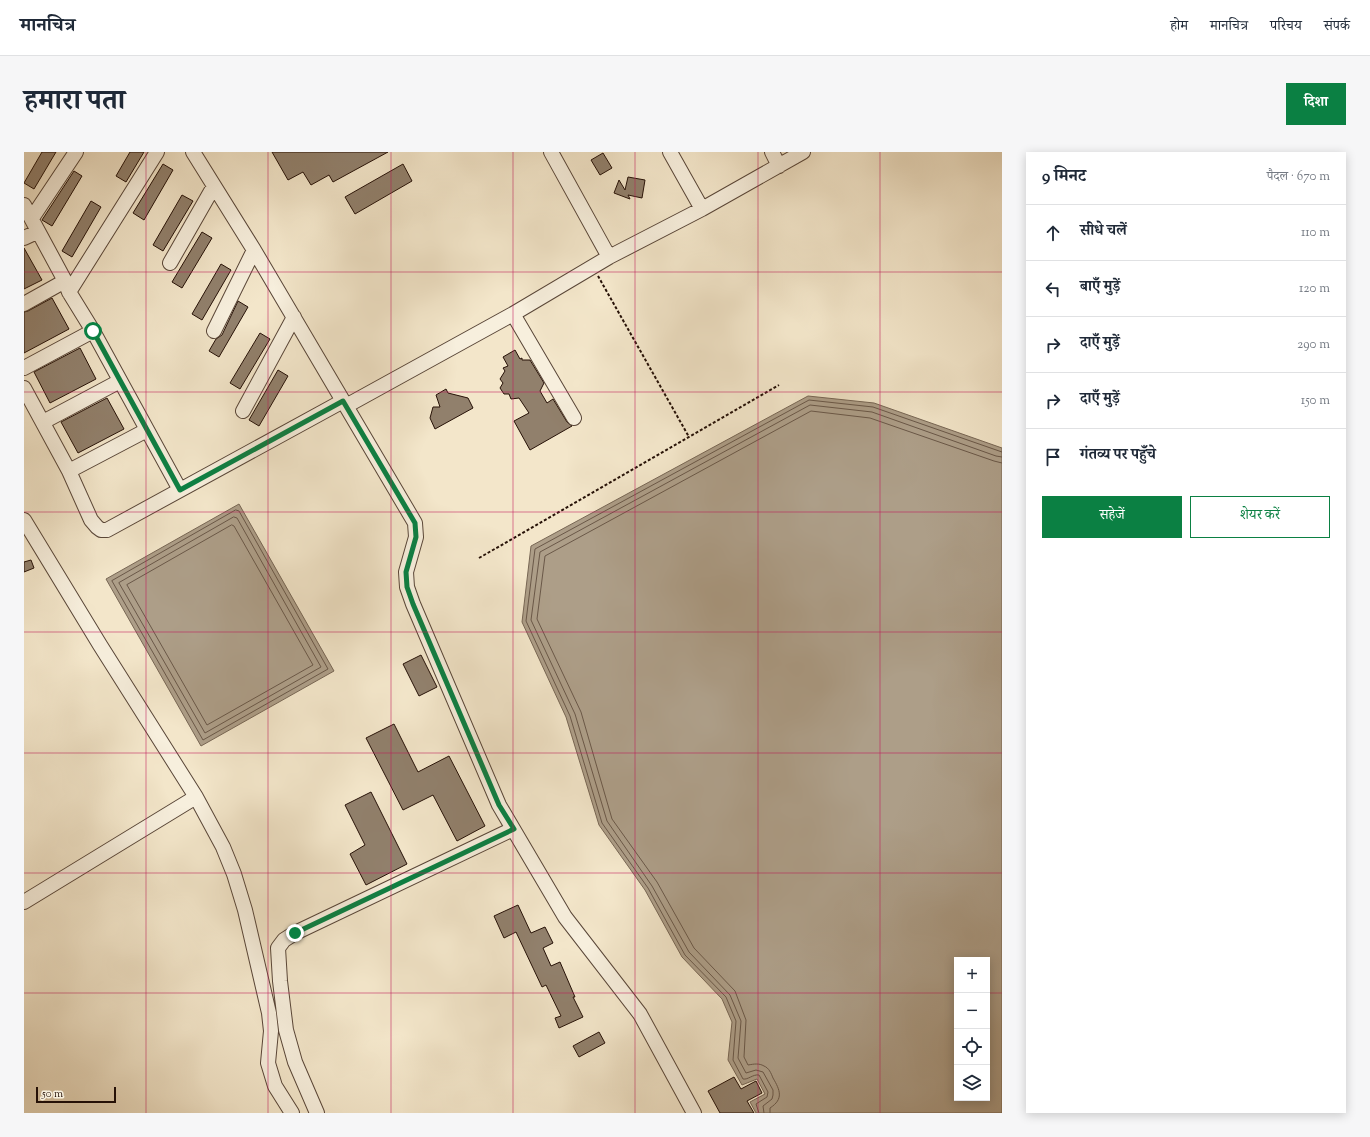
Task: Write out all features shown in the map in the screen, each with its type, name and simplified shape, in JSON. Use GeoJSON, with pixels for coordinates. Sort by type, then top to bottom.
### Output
{"type":"FeatureCollection","features":[{"type":"Feature","properties":{"kind":"street"},"geometry":{"type":"LineString","coordinates":[[32,218],[76,152]]}},
{"type":"Feature","properties":{"kind":"street"},"geometry":{"type":"LineString","coordinates":[[24,304],[67,287],[157,152]]}},
{"type":"Feature","properties":{"kind":"street"},"geometry":{"type":"LineString","coordinates":[[193,152],[254,250],[415,523],[416,537],[406,572],[407,587],[499,805],[565,916],[640,1014],[694,1113]]}},
{"type":"Feature","properties":{"kind":"street"},"geometry":{"type":"LineString","coordinates":[[551,152],[609,257]]}},
{"type":"Feature","properties":{"kind":"street"},"geometry":{"type":"LineString","coordinates":[[670,152],[702,209]]}},
{"type":"Feature","properties":{"kind":"street"},"geometry":{"type":"LineString","coordinates":[[772,152],[779,166]]}},
{"type":"Feature","properties":{"kind":"street"},"geometry":{"type":"LineString","coordinates":[[24,388],[69,471],[91,520],[97,528],[107,530],[513,314],[609,257],[702,209],[803,152]]}},
{"type":"Feature","properties":{"kind":"street"},"geometry":{"type":"LineString","coordinates":[[170,263],[214,186]]}},
{"type":"Feature","properties":{"kind":"street"},"geometry":{"type":"LineString","coordinates":[[24,205],[67,287],[93,331],[180,490]]}},
{"type":"Feature","properties":{"kind":"street"},"geometry":{"type":"LineString","coordinates":[[24,238],[37,232]]}},
{"type":"Feature","properties":{"kind":"street"},"geometry":{"type":"LineString","coordinates":[[214,332],[254,250]]}},
{"type":"Feature","properties":{"kind":"street"},"geometry":{"type":"LineString","coordinates":[[513,314],[574,418]]}},
{"type":"Feature","properties":{"kind":"street"},"geometry":{"type":"LineString","coordinates":[[243,411],[294,317]]}},
{"type":"Feature","properties":{"kind":"street"},"geometry":{"type":"LineString","coordinates":[[24,368],[93,331]]}},
{"type":"Feature","properties":{"kind":"street"},"geometry":{"type":"LineString","coordinates":[[42,422],[120,381]]}},
{"type":"Feature","properties":{"kind":"street"},"geometry":{"type":"LineString","coordinates":[[69,471],[147,430]]}},
{"type":"Feature","properties":{"kind":"street"},"geometry":{"type":"LineString","coordinates":[[24,520],[100,645],[196,797],[223,847],[234,874],[245,910],[269,1013],[271,1030],[268,1063],[275,1086],[292,1113]]}},
{"type":"Feature","properties":{"kind":"street"},"geometry":{"type":"LineString","coordinates":[[24,902],[196,797]]}},
{"type":"Feature","properties":{"kind":"street"},"geometry":{"type":"LineString","coordinates":[[317,1113],[295,1062],[286,1030],[278,948],[284,940],[295,933],[514,829]]}},
{"type":"Feature","properties":{"kind":"path"},"geometry":{"type":"LineString","coordinates":[[593,267],[689,437]]}},
{"type":"Feature","properties":{"kind":"path"},"geometry":{"type":"LineString","coordinates":[[479,558],[779,385]]}},
{"type":"Feature","properties":{"kind":"water"},"geometry":{"type":"Polygon","coordinates":[[[808,396],[874,403],[1002,448],[1002,1113],[756,1113],[750,1102],[765,1094],[757,1079],[742,1085],[728,1060],[732,1022],[722,999],[682,957],[645,890],[599,825],[566,717],[522,622],[531,546],[808,396]]]}},
{"type":"Feature","properties":{"kind":"water"},"geometry":{"type":"Polygon","coordinates":[[[239,504],[334,671],[201,746],[106,579],[239,504]]]}},
{"type":"Feature","properties":{"kind":"building"},"geometry":{"type":"Polygon","coordinates":[[[42,152],[56,152],[34,189],[24,183],[42,152]]]}},
{"type":"Feature","properties":{"kind":"building"},"geometry":{"type":"Polygon","coordinates":[[[130,152],[144,152],[126,182],[116,176],[130,152]]]}},
{"type":"Feature","properties":{"kind":"building"},"geometry":{"type":"Polygon","coordinates":[[[272,152],[388,152],[333,182],[329,175],[311,185],[303,172],[288,180],[272,152]]]}},
{"type":"Feature","properties":{"kind":"building"},"geometry":{"type":"Polygon","coordinates":[[[603,153],[612,168],[600,175],[591,160],[603,153]]]}},
{"type":"Feature","properties":{"kind":"building"},"geometry":{"type":"Polygon","coordinates":[[[163,164],[173,170],[144,220],[133,213],[163,164]]]}},
{"type":"Feature","properties":{"kind":"building"},"geometry":{"type":"Polygon","coordinates":[[[403,164],[412,181],[355,214],[345,197],[403,164]]]}},
{"type":"Feature","properties":{"kind":"building"},"geometry":{"type":"Polygon","coordinates":[[[74,171],[82,176],[52,226],[42,220],[74,171]]]}},
{"type":"Feature","properties":{"kind":"building"},"geometry":{"type":"Polygon","coordinates":[[[628,177],[645,180],[642,198],[628,195],[630,199],[614,193],[619,180],[625,190],[628,177]]]}},
{"type":"Feature","properties":{"kind":"building"},"geometry":{"type":"Polygon","coordinates":[[[182,195],[193,201],[163,251],[153,245],[182,195]]]}},
{"type":"Feature","properties":{"kind":"building"},"geometry":{"type":"Polygon","coordinates":[[[91,201],[101,207],[72,257],[62,251],[91,201]]]}},
{"type":"Feature","properties":{"kind":"building"},"geometry":{"type":"Polygon","coordinates":[[[202,232],[212,238],[182,288],[172,282],[202,232]]]}},
{"type":"Feature","properties":{"kind":"building"},"geometry":{"type":"Polygon","coordinates":[[[24,248],[42,280],[24,289],[24,248]]]}},
{"type":"Feature","properties":{"kind":"building"},"geometry":{"type":"Polygon","coordinates":[[[221,264],[231,270],[202,320],[192,314],[221,264]]]}},
{"type":"Feature","properties":{"kind":"building"},"geometry":{"type":"Polygon","coordinates":[[[52,298],[69,329],[24,353],[24,312],[52,298]]]}},
{"type":"Feature","properties":{"kind":"building"},"geometry":{"type":"Polygon","coordinates":[[[238,301],[248,307],[219,357],[209,351],[216,339],[222,335],[238,301]]]}},
{"type":"Feature","properties":{"kind":"building"},"geometry":{"type":"Polygon","coordinates":[[[260,333],[270,339],[240,389],[230,383],[260,333]]]}},
{"type":"Feature","properties":{"kind":"building"},"geometry":{"type":"Polygon","coordinates":[[[80,348],[96,379],[50,403],[34,372],[80,348]]]}},
{"type":"Feature","properties":{"kind":"building"},"geometry":{"type":"Polygon","coordinates":[[[515,350],[520,359],[530,360],[544,383],[540,391],[547,403],[553,399],[567,422],[572,426],[530,450],[514,421],[529,413],[519,398],[511,399],[509,394],[504,394],[500,388],[503,383],[500,379],[505,371],[503,368],[508,366],[503,357],[515,350]]]}},
{"type":"Feature","properties":{"kind":"building"},"geometry":{"type":"Polygon","coordinates":[[[278,370],[288,376],[259,426],[249,420],[278,370]]]}},
{"type":"Feature","properties":{"kind":"building"},"geometry":{"type":"Polygon","coordinates":[[[446,389],[448,393],[468,398],[473,408],[435,429],[430,418],[433,407],[440,407],[436,395],[446,389]]]}},
{"type":"Feature","properties":{"kind":"building"},"geometry":{"type":"Polygon","coordinates":[[[107,398],[124,429],[78,453],[61,422],[107,398]]]}},
{"type":"Feature","properties":{"kind":"building"},"geometry":{"type":"Polygon","coordinates":[[[31,560],[34,568],[24,572],[24,562],[31,560]]]}},
{"type":"Feature","properties":{"kind":"building"},"geometry":{"type":"Polygon","coordinates":[[[421,655],[437,687],[419,696],[403,664],[421,655]]]}},
{"type":"Feature","properties":{"kind":"building"},"geometry":{"type":"Polygon","coordinates":[[[394,724],[418,772],[449,756],[485,826],[457,841],[433,795],[403,810],[366,738],[394,724]]]}},
{"type":"Feature","properties":{"kind":"building"},"geometry":{"type":"Polygon","coordinates":[[[371,792],[407,864],[366,885],[350,854],[365,845],[345,805],[371,792]]]}},
{"type":"Feature","properties":{"kind":"building"},"geometry":{"type":"Polygon","coordinates":[[[518,905],[531,933],[545,927],[553,943],[543,948],[551,966],[560,962],[575,997],[573,997],[583,1017],[559,1028],[555,1018],[561,1016],[546,985],[542,987],[516,932],[504,938],[494,916],[518,905]]]}},
{"type":"Feature","properties":{"kind":"building"},"geometry":{"type":"Polygon","coordinates":[[[599,1032],[605,1043],[579,1057],[573,1046],[599,1032]]]}},
{"type":"Feature","properties":{"kind":"building"},"geometry":{"type":"Polygon","coordinates":[[[734,1077],[741,1089],[756,1081],[762,1093],[747,1101],[754,1113],[720,1113],[708,1091],[734,1077]]]}},
{"type":"Feature","properties":{"kind":"route"},"geometry":{"type":"LineString","coordinates":[[93,331],[180,490],[343,401],[415,523],[416,537],[406,572],[407,587],[499,805],[514,829],[295,933]]}}]}
